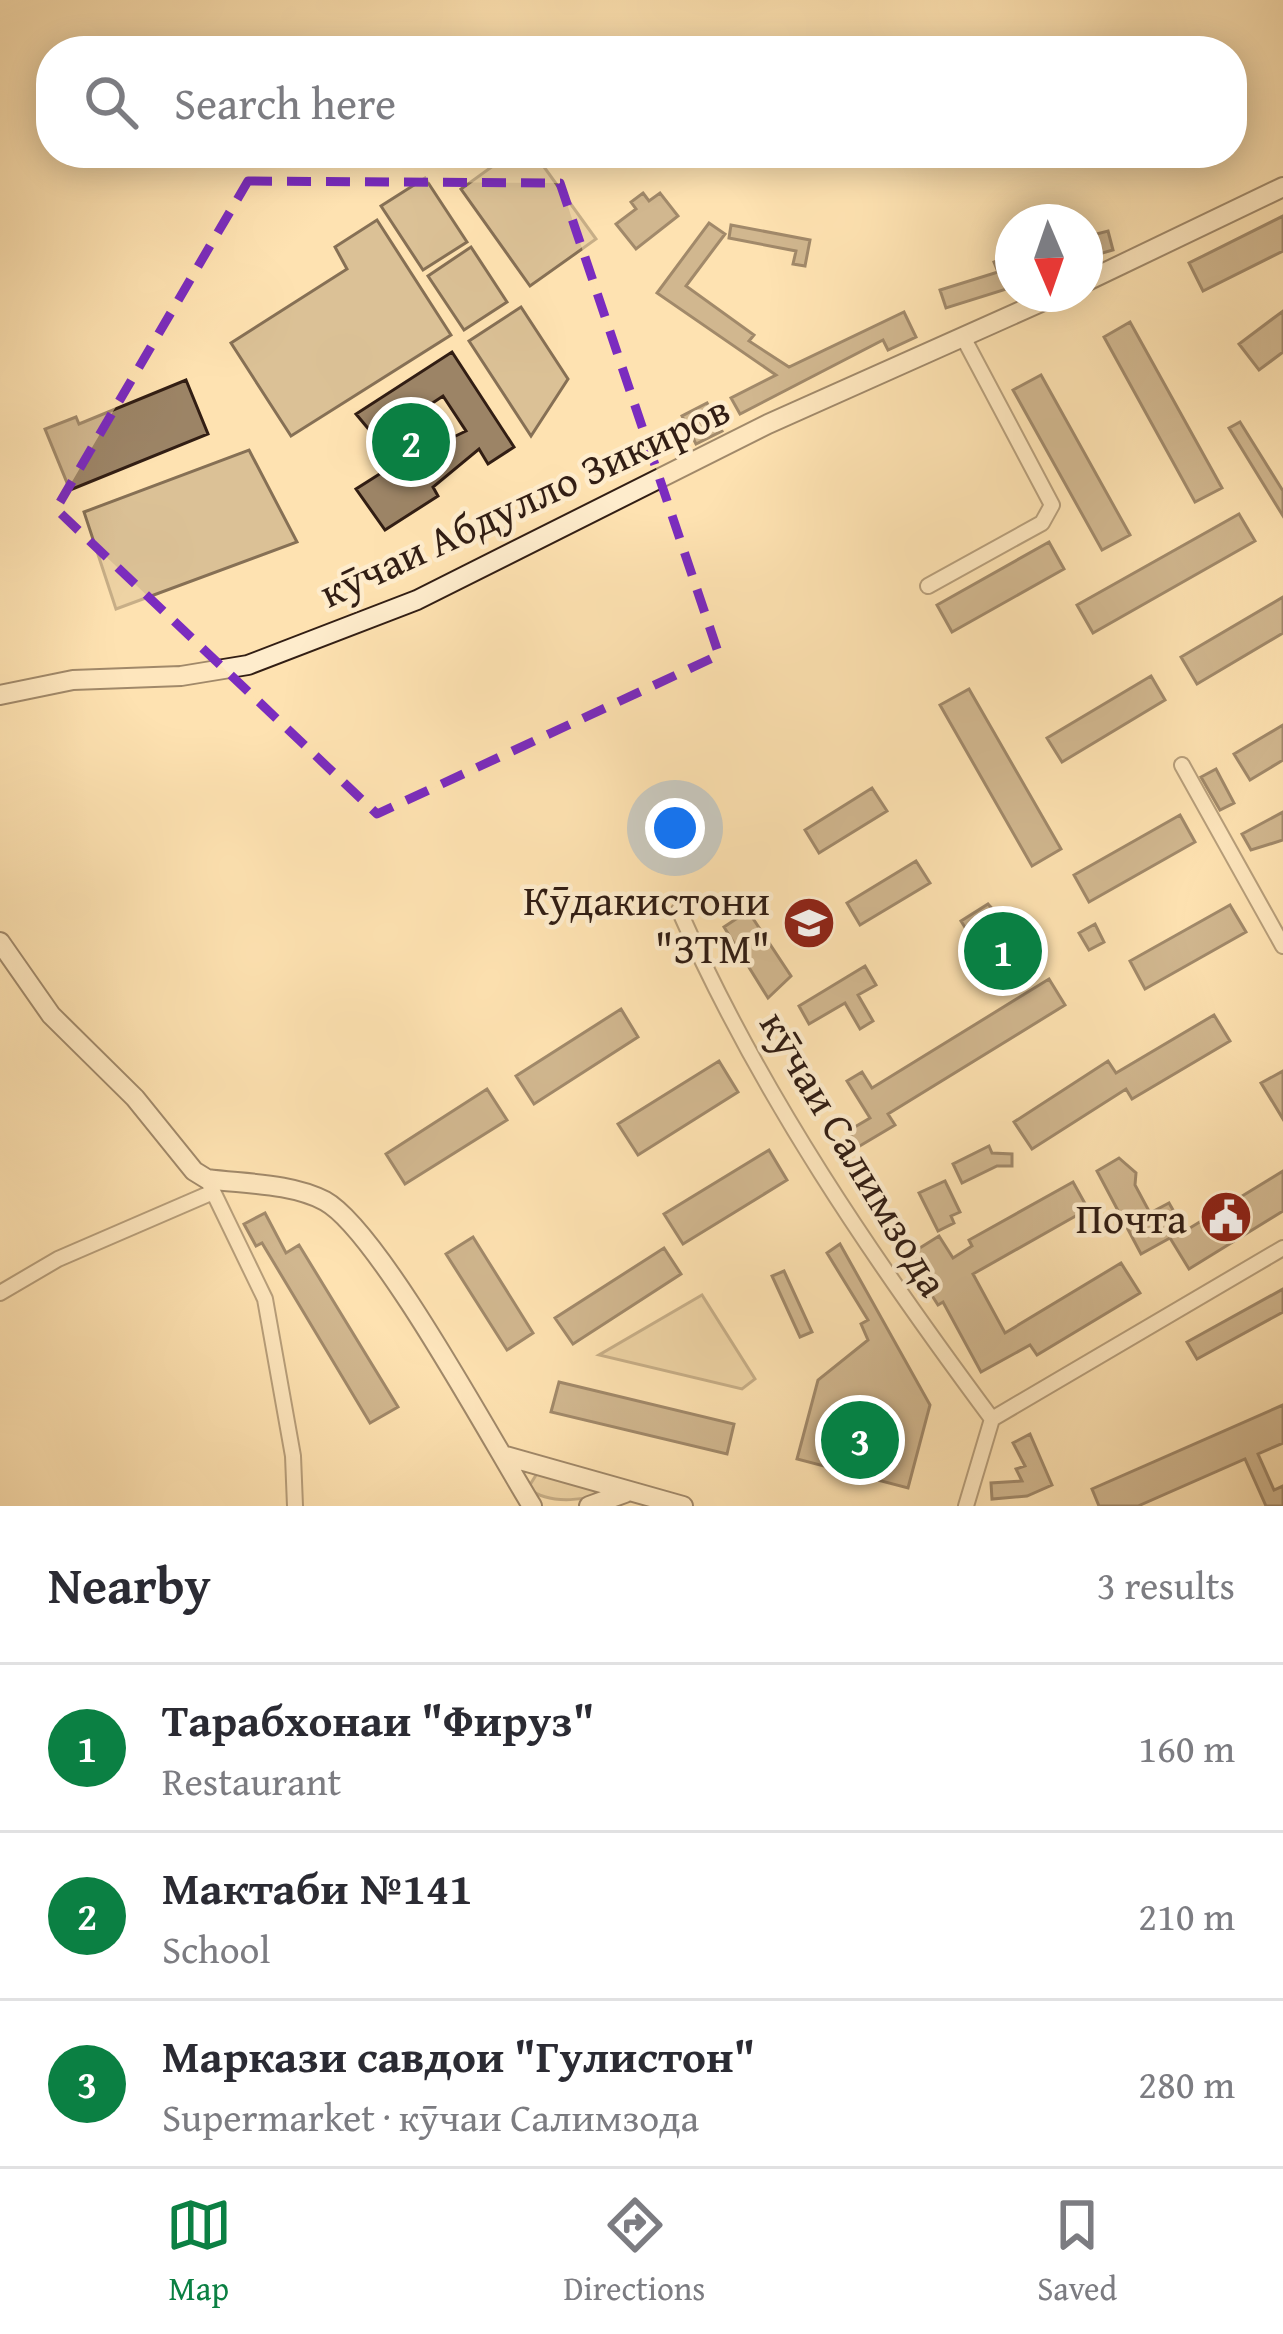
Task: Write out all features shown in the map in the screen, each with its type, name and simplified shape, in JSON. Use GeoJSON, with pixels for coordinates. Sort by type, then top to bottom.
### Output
{"type":"FeatureCollection","features":[{"type":"Feature","properties":{"kind":"street"},"geometry":{"type":"LineString","coordinates":[[1103,273],[1283,187]]}},
{"type":"Feature","properties":{"kind":"street","name":"кӯчаи Абдулло Зикиров"},"geometry":{"type":"LineString","coordinates":[[0,695],[73,680],[181,676],[268,657],[417,600],[768,424],[1019,312]]}},
{"type":"Feature","properties":{"kind":"street"},"geometry":{"type":"LineString","coordinates":[[928,586],[1042,523],[1052,505],[963,337]]}},
{"type":"Feature","properties":{"kind":"street"},"geometry":{"type":"LineString","coordinates":[[1182,765],[1283,946]]}},
{"type":"Feature","properties":{"kind":"street","name":"кӯчаи Салимзода"},"geometry":{"type":"LineString","coordinates":[[679,910],[778,1102],[867,1249],[992,1419]]}},
{"type":"Feature","properties":{"kind":"street"},"geometry":{"type":"LineString","coordinates":[[0,942],[51,1015],[135,1098],[182,1160],[210,1186],[265,1300],[293,1456],[295,1506]]}},
{"type":"Feature","properties":{"kind":"street"},"geometry":{"type":"LineString","coordinates":[[0,1293],[210,1186],[307,1194],[344,1216],[526,1497]]}},
{"type":"Feature","properties":{"kind":"street"},"geometry":{"type":"LineString","coordinates":[[966,1506],[992,1419],[1283,1248]]}},
{"type":"Feature","properties":{"kind":"street"},"geometry":{"type":"LineString","coordinates":[[502,1455],[683,1506]]}},
{"type":"Feature","properties":{"kind":"street"},"geometry":{"type":"LineString","coordinates":[[526,1497],[534,1470],[547,1468]]}},
{"type":"Feature","properties":{"kind":"street"},"geometry":{"type":"LineString","coordinates":[[589,1506],[630,1493]]}},
{"type":"Feature","properties":{"kind":"highlighted area"},"geometry":{"type":"Polygon","coordinates":[[[248,181],[560,183],[719,655],[377,814],[56,509],[248,181]]]}},
{"type":"Feature","properties":{"kind":"shaded area"},"geometry":{"type":"Polygon","coordinates":[[[490,168],[545,168],[596,239],[530,286],[461,189],[490,168]]]}},
{"type":"Feature","properties":{"kind":"shaded area"},"geometry":{"type":"Polygon","coordinates":[[[425,178],[467,242],[423,270],[381,206],[425,178]]]}},
{"type":"Feature","properties":{"kind":"shaded area"},"geometry":{"type":"Polygon","coordinates":[[[377,220],[451,335],[291,436],[231,343],[347,269],[335,247],[377,220]]]}},
{"type":"Feature","properties":{"kind":"shaded area"},"geometry":{"type":"Polygon","coordinates":[[[471,247],[507,302],[464,330],[428,276],[471,247]]]}},
{"type":"Feature","properties":{"kind":"shaded area"},"geometry":{"type":"Polygon","coordinates":[[[521,307],[568,379],[531,436],[469,341],[521,307]]]}},
{"type":"Feature","properties":{"kind":"shaded area"},"geometry":{"type":"Polygon","coordinates":[[[249,450],[297,542],[116,609],[84,512],[249,450]]]}},
{"type":"Feature","properties":{"kind":"shaded area"},"geometry":{"type":"Polygon","coordinates":[[[702,1295],[755,1379],[742,1389],[599,1355],[702,1295]]]}},
{"type":"Feature","properties":{"kind":"shaded area"},"geometry":{"type":"Polygon","coordinates":[[[538,1472],[618,1488],[583,1498],[547,1497],[528,1488],[538,1472]]]}},
{"type":"Feature","properties":{"kind":"building"},"geometry":{"type":"Polygon","coordinates":[[[643,193],[649,201],[660,193],[678,216],[636,249],[616,224],[636,209],[631,202],[643,193]]]}},
{"type":"Feature","properties":{"kind":"building"},"geometry":{"type":"Polygon","coordinates":[[[1283,216],[1283,251],[1203,291],[1189,263],[1283,216]]]}},
{"type":"Feature","properties":{"kind":"building"},"geometry":{"type":"Polygon","coordinates":[[[709,223],[725,234],[686,286],[754,335],[749,341],[789,367],[904,312],[916,337],[888,350],[883,340],[740,414],[731,398],[776,375],[657,293],[709,223]]]}},
{"type":"Feature","properties":{"kind":"building"},"geometry":{"type":"Polygon","coordinates":[[[731,225],[810,240],[805,266],[793,264],[796,251],[729,238],[731,225]]]}},
{"type":"Feature","properties":{"kind":"building"},"geometry":{"type":"Polygon","coordinates":[[[1108,231],[1113,250],[1103,253],[1103,232],[1108,231]]]}},
{"type":"Feature","properties":{"kind":"building"},"geometry":{"type":"Polygon","coordinates":[[[995,273],[995,293],[946,308],[940,290],[995,273]]]}},
{"type":"Feature","properties":{"kind":"building"},"geometry":{"type":"Polygon","coordinates":[[[1283,311],[1283,352],[1259,370],[1239,344],[1283,311]]]}},
{"type":"Feature","properties":{"kind":"building"},"geometry":{"type":"Polygon","coordinates":[[[1130,322],[1222,488],[1195,502],[1104,337],[1130,322]]]}},
{"type":"Feature","properties":{"kind":"building"},"geometry":{"type":"Polygon","coordinates":[[[452,352],[514,447],[488,464],[479,449],[433,487],[438,496],[385,530],[356,489],[397,463],[356,414],[452,352]],[[443,396],[401,424],[420,453],[466,431],[443,396]]]}},
{"type":"Feature","properties":{"kind":"building"},"geometry":{"type":"Polygon","coordinates":[[[1041,375],[1130,535],[1102,550],[1013,390],[1041,375]]]}},
{"type":"Feature","properties":{"kind":"building"},"geometry":{"type":"Polygon","coordinates":[[[186,380],[208,434],[70,490],[45,429],[76,417],[79,424],[186,380]]]}},
{"type":"Feature","properties":{"kind":"building"},"geometry":{"type":"Polygon","coordinates":[[[707,403],[722,431],[696,444],[682,416],[707,403]]]}},
{"type":"Feature","properties":{"kind":"building"},"geometry":{"type":"Polygon","coordinates":[[[1240,422],[1283,491],[1283,516],[1229,428],[1240,422]]]}},
{"type":"Feature","properties":{"kind":"building"},"geometry":{"type":"Polygon","coordinates":[[[1239,514],[1255,541],[1093,633],[1077,605],[1239,514]]]}},
{"type":"Feature","properties":{"kind":"building"},"geometry":{"type":"Polygon","coordinates":[[[1049,542],[1064,569],[952,632],[937,605],[1049,542]]]}},
{"type":"Feature","properties":{"kind":"building"},"geometry":{"type":"Polygon","coordinates":[[[1283,597],[1283,633],[1197,684],[1181,657],[1283,597]]]}},
{"type":"Feature","properties":{"kind":"building"},"geometry":{"type":"Polygon","coordinates":[[[1151,676],[1165,700],[1062,762],[1047,738],[1151,676]]]}},
{"type":"Feature","properties":{"kind":"building"},"geometry":{"type":"Polygon","coordinates":[[[969,689],[1061,849],[1032,866],[940,705],[969,689]]]}},
{"type":"Feature","properties":{"kind":"building"},"geometry":{"type":"Polygon","coordinates":[[[1283,725],[1283,760],[1250,780],[1234,754],[1283,725]]]}},
{"type":"Feature","properties":{"kind":"building"},"geometry":{"type":"Polygon","coordinates":[[[1216,769],[1234,803],[1220,810],[1201,777],[1216,769]]]}},
{"type":"Feature","properties":{"kind":"building"},"geometry":{"type":"Polygon","coordinates":[[[872,788],[887,811],[819,853],[805,830],[872,788]]]}},
{"type":"Feature","properties":{"kind":"building"},"geometry":{"type":"Polygon","coordinates":[[[1283,812],[1283,840],[1251,850],[1242,834],[1283,812]]]}},
{"type":"Feature","properties":{"kind":"building"},"geometry":{"type":"Polygon","coordinates":[[[1180,815],[1195,842],[1089,902],[1074,875],[1180,815]]]}},
{"type":"Feature","properties":{"kind":"building"},"geometry":{"type":"Polygon","coordinates":[[[916,861],[930,883],[860,925],[847,903],[916,861]]]}},
{"type":"Feature","properties":{"kind":"building"},"geometry":{"type":"Polygon","coordinates":[[[988,904],[1007,925],[1019,953],[985,973],[979,967],[983,956],[961,921],[988,904]]]}},
{"type":"Feature","properties":{"kind":"building"},"geometry":{"type":"Polygon","coordinates":[[[1230,905],[1246,932],[1145,989],[1130,961],[1230,905]]]}},
{"type":"Feature","properties":{"kind":"building"},"geometry":{"type":"Polygon","coordinates":[[[748,911],[791,976],[768,998],[724,927],[748,911]]]}},
{"type":"Feature","properties":{"kind":"building"},"geometry":{"type":"Polygon","coordinates":[[[1095,924],[1104,942],[1089,950],[1079,933],[1095,924]]]}},
{"type":"Feature","properties":{"kind":"building"},"geometry":{"type":"Polygon","coordinates":[[[865,966],[876,985],[858,995],[873,1021],[860,1029],[845,1003],[809,1024],[799,1006],[865,966]]]}},
{"type":"Feature","properties":{"kind":"building"},"geometry":{"type":"Polygon","coordinates":[[[1049,979],[1065,1005],[888,1114],[895,1125],[858,1147],[848,1131],[870,1118],[847,1081],[862,1072],[872,1088],[1049,979]]]}},
{"type":"Feature","properties":{"kind":"building"},"geometry":{"type":"Polygon","coordinates":[[[621,1009],[638,1037],[534,1104],[516,1076],[621,1009]]]}},
{"type":"Feature","properties":{"kind":"building"},"geometry":{"type":"Polygon","coordinates":[[[1214,1015],[1230,1041],[1132,1099],[1126,1089],[1032,1149],[1014,1122],[1108,1061],[1116,1073],[1214,1015]]]}},
{"type":"Feature","properties":{"kind":"building"},"geometry":{"type":"Polygon","coordinates":[[[719,1061],[738,1092],[638,1155],[618,1124],[719,1061]]]}},
{"type":"Feature","properties":{"kind":"building"},"geometry":{"type":"Polygon","coordinates":[[[1283,1071],[1283,1119],[1261,1083],[1283,1071]]]}},
{"type":"Feature","properties":{"kind":"building"},"geometry":{"type":"Polygon","coordinates":[[[487,1089],[507,1120],[405,1184],[386,1154],[487,1089]]]}},
{"type":"Feature","properties":{"kind":"building"},"geometry":{"type":"Polygon","coordinates":[[[989,1146],[992,1153],[1012,1154],[1012,1166],[997,1166],[962,1183],[953,1164],[989,1146]]]}},
{"type":"Feature","properties":{"kind":"building"},"geometry":{"type":"Polygon","coordinates":[[[769,1150],[787,1180],[683,1244],[664,1214],[769,1150]]]}},
{"type":"Feature","properties":{"kind":"building"},"geometry":{"type":"Polygon","coordinates":[[[1119,1158],[1136,1173],[1135,1185],[1150,1213],[1169,1203],[1185,1231],[1283,1171],[1283,1211],[1189,1269],[1170,1238],[1141,1254],[1097,1171],[1119,1158]]]}},
{"type":"Feature","properties":{"kind":"building"},"geometry":{"type":"Polygon","coordinates":[[[945,1181],[960,1212],[951,1216],[954,1223],[938,1231],[919,1193],[945,1181]]]}},
{"type":"Feature","properties":{"kind":"building"},"geometry":{"type":"Polygon","coordinates":[[[1073,1182],[1088,1209],[973,1274],[1005,1333],[1121,1263],[1140,1293],[1037,1355],[1030,1345],[981,1372],[943,1302],[938,1305],[907,1256],[939,1236],[953,1258],[972,1246],[969,1240],[1073,1182]]]}},
{"type":"Feature","properties":{"kind":"building"},"geometry":{"type":"Polygon","coordinates":[[[265,1213],[286,1253],[299,1245],[398,1407],[370,1423],[262,1243],[256,1246],[244,1224],[265,1213]]]}},
{"type":"Feature","properties":{"kind":"building"},"geometry":{"type":"Polygon","coordinates":[[[473,1237],[533,1333],[507,1350],[446,1254],[473,1237]]]}},
{"type":"Feature","properties":{"kind":"building"},"geometry":{"type":"Polygon","coordinates":[[[840,1244],[930,1405],[908,1488],[797,1459],[818,1380],[868,1340],[861,1324],[868,1320],[827,1253],[840,1244]]]}},
{"type":"Feature","properties":{"kind":"building"},"geometry":{"type":"Polygon","coordinates":[[[664,1248],[681,1274],[573,1344],[555,1318],[664,1248]]]}},
{"type":"Feature","properties":{"kind":"building"},"geometry":{"type":"Polygon","coordinates":[[[784,1271],[812,1332],[800,1337],[772,1276],[784,1271]]]}},
{"type":"Feature","properties":{"kind":"building"},"geometry":{"type":"Polygon","coordinates":[[[1283,1289],[1283,1312],[1197,1359],[1187,1342],[1283,1289]]]}},
{"type":"Feature","properties":{"kind":"building"},"geometry":{"type":"Polygon","coordinates":[[[559,1382],[734,1424],[727,1454],[551,1412],[559,1382]]]}},
{"type":"Feature","properties":{"kind":"building"},"geometry":{"type":"Polygon","coordinates":[[[1283,1405],[1283,1443],[1258,1454],[1274,1490],[1283,1486],[1283,1506],[1266,1506],[1245,1459],[1138,1506],[1099,1506],[1092,1489],[1283,1405]]]}},
{"type":"Feature","properties":{"kind":"building"},"geometry":{"type":"Polygon","coordinates":[[[1030,1434],[1052,1485],[1027,1496],[992,1499],[991,1483],[1022,1481],[1016,1469],[1025,1466],[1013,1443],[1030,1434]]]}},
{"type":"Feature","properties":{"kind":"place","name":"Мактаби №141"},"geometry":{"type":"Point","coordinates":[411,442]}},
{"type":"Feature","properties":{"kind":"place","name":"Кӯдакистони \"ЗТМ\""},"geometry":{"type":"Point","coordinates":[809,923]}},
{"type":"Feature","properties":{"kind":"place","name":"Тарабхонаи \"Фируз\""},"geometry":{"type":"Point","coordinates":[1003,951]}},
{"type":"Feature","properties":{"kind":"place","name":"Почта"},"geometry":{"type":"Point","coordinates":[1226,1217]}},
{"type":"Feature","properties":{"kind":"place","name":"Маркази савдои \"Гулистон\""},"geometry":{"type":"Point","coordinates":[860,1440]}}]}
